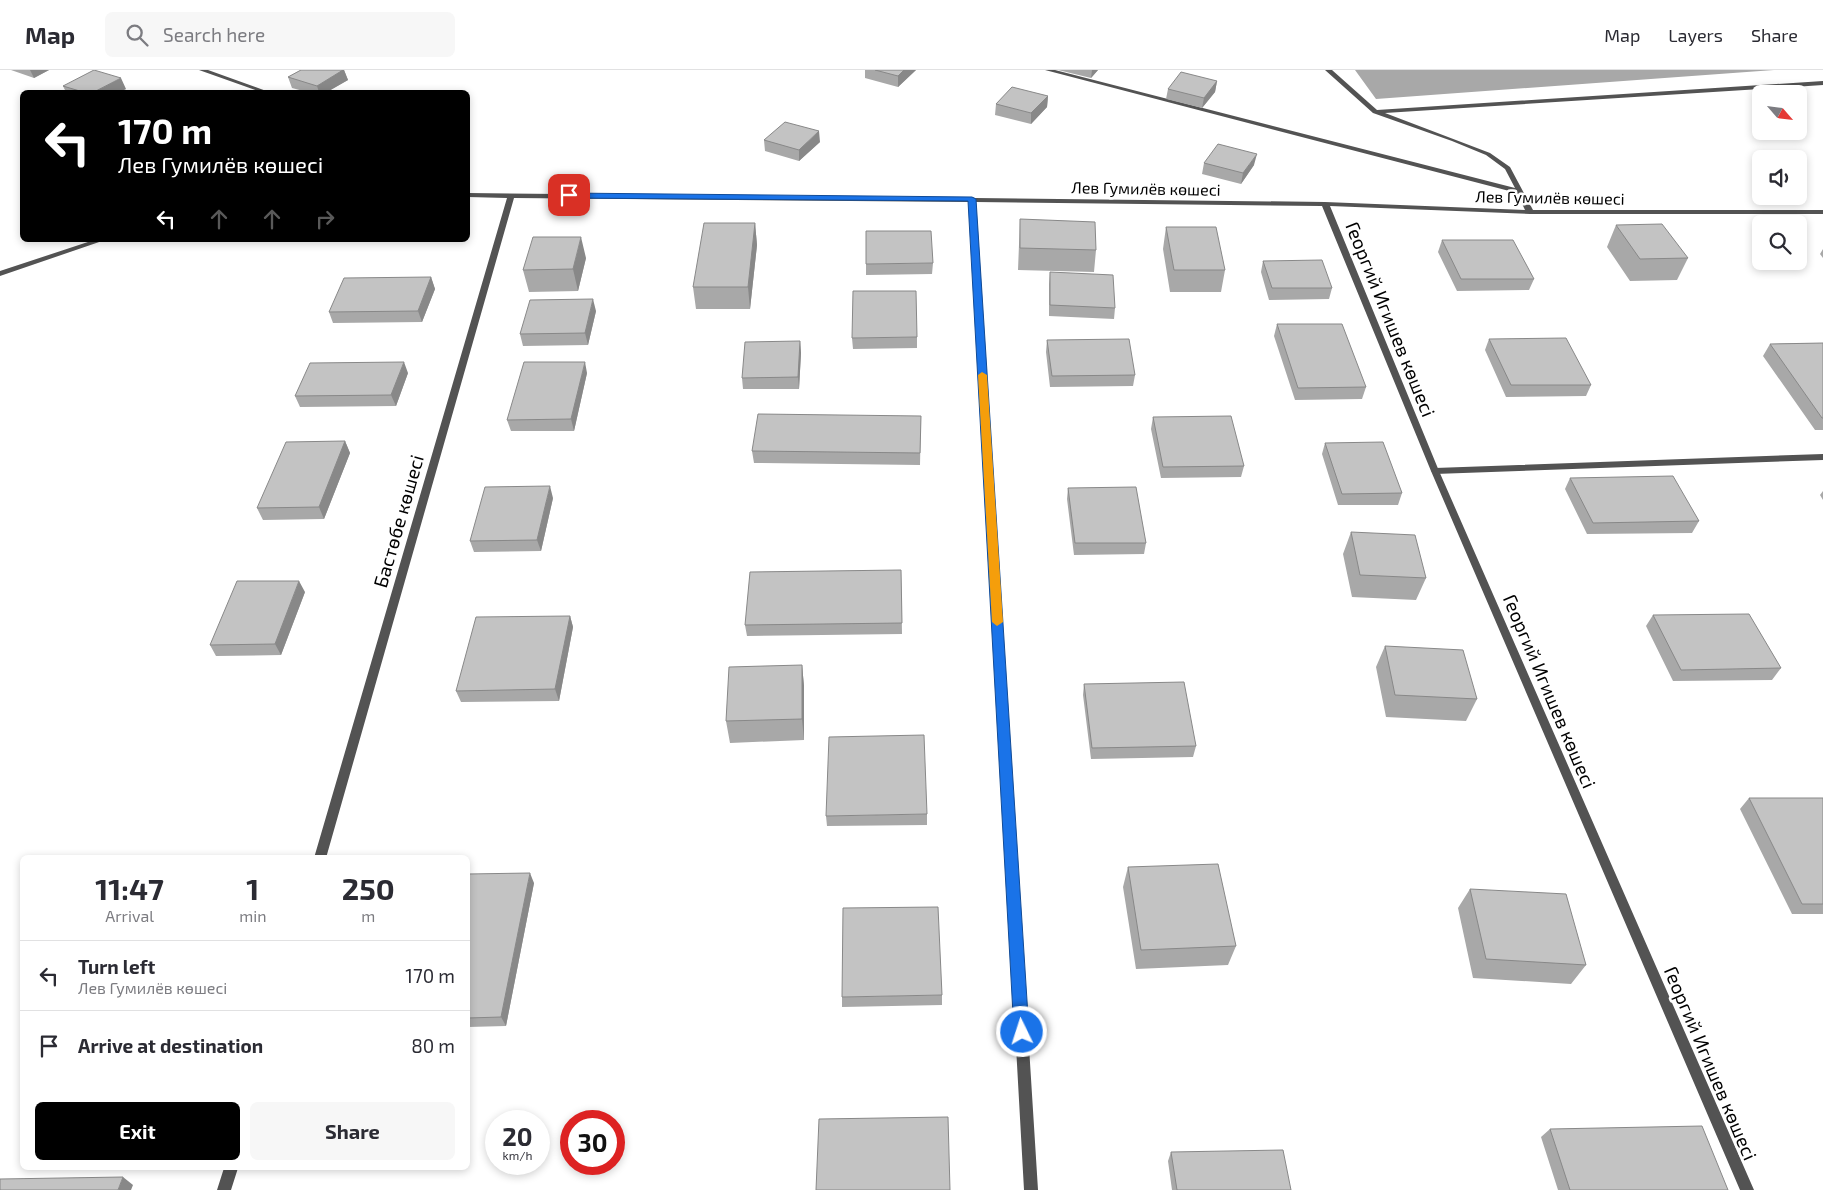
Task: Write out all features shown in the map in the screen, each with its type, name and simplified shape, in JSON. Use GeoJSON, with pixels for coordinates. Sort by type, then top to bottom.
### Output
{"type":"FeatureCollection","features":[{"type":"Feature","properties":{"kind":"street"},"geometry":{"type":"LineString","coordinates":[[202,70],[260,90]]}},
{"type":"Feature","properties":{"kind":"street"},"geometry":{"type":"LineString","coordinates":[[1048,70],[1521,192]]}},
{"type":"Feature","properties":{"kind":"street"},"geometry":{"type":"LineString","coordinates":[[1328,70],[1375,112],[1488,154],[1508,168],[1530,212]]}},
{"type":"Feature","properties":{"kind":"street"},"geometry":{"type":"LineString","coordinates":[[1375,112],[1823,83]]}},
{"type":"Feature","properties":{"kind":"street","name":"Лев Гумилёв көшесі"},"geometry":{"type":"LineString","coordinates":[[470,195],[1325,204],[1530,212],[1823,212]]}},
{"type":"Feature","properties":{"kind":"street","name":"Бастөбе көшесі"},"geometry":{"type":"LineString","coordinates":[[321,855],[511,195]]}},
{"type":"Feature","properties":{"kind":"street"},"geometry":{"type":"LineString","coordinates":[[972,199],[1031,1190]]}},
{"type":"Feature","properties":{"kind":"street","name":"Георгий Игишев көшесі"},"geometry":{"type":"LineString","coordinates":[[1325,204],[1435,471],[1747,1190]]}},
{"type":"Feature","properties":{"kind":"street"},"geometry":{"type":"LineString","coordinates":[[0,274],[95,242]]}},
{"type":"Feature","properties":{"kind":"street"},"geometry":{"type":"LineString","coordinates":[[1435,471],[1823,456]]}},
{"type":"Feature","properties":{"kind":"street"},"geometry":{"type":"LineString","coordinates":[[224,1190],[230,1170]]}},
{"type":"Feature","properties":{"kind":"building"},"geometry":{"type":"Polygon","coordinates":[[[94,70],[121,78],[98,90],[76,90],[63,86],[94,70]]]}},
{"type":"Feature","properties":{"kind":"building"},"geometry":{"type":"Polygon","coordinates":[[[301,70],[343,70],[317,86],[288,77],[301,70]]]}},
{"type":"Feature","properties":{"kind":"building"},"geometry":{"type":"Polygon","coordinates":[[[875,70],[904,70],[898,76],[875,70]]]}},
{"type":"Feature","properties":{"kind":"building"},"geometry":{"type":"Polygon","coordinates":[[[1181,72],[1217,81],[1204,98],[1168,89],[1181,72]]]}},
{"type":"Feature","properties":{"kind":"building"},"geometry":{"type":"Polygon","coordinates":[[[1012,87],[1048,96],[1031,113],[996,104],[1012,87]]]}},
{"type":"Feature","properties":{"kind":"building"},"geometry":{"type":"Polygon","coordinates":[[[785,122],[819,131],[799,150],[764,140],[785,122]]]}},
{"type":"Feature","properties":{"kind":"building"},"geometry":{"type":"Polygon","coordinates":[[[1218,144],[1257,154],[1243,173],[1204,163],[1218,144]]]}},
{"type":"Feature","properties":{"kind":"building"},"geometry":{"type":"Polygon","coordinates":[[[1020,219],[1095,222],[1096,250],[1020,248],[1020,219]]]}},
{"type":"Feature","properties":{"kind":"building"},"geometry":{"type":"Polygon","coordinates":[[[704,223],[755,223],[748,287],[693,287],[704,223]]]}},
{"type":"Feature","properties":{"kind":"building"},"geometry":{"type":"Polygon","coordinates":[[[1662,224],[1688,258],[1640,259],[1616,225],[1662,224]]]}},
{"type":"Feature","properties":{"kind":"building"},"geometry":{"type":"Polygon","coordinates":[[[1166,227],[1216,227],[1225,270],[1174,270],[1166,227]]]}},
{"type":"Feature","properties":{"kind":"building"},"geometry":{"type":"Polygon","coordinates":[[[866,231],[931,231],[933,263],[866,264],[866,231]]]}},
{"type":"Feature","properties":{"kind":"building"},"geometry":{"type":"Polygon","coordinates":[[[533,237],[581,237],[573,269],[523,270],[533,237]]]}},
{"type":"Feature","properties":{"kind":"building"},"geometry":{"type":"Polygon","coordinates":[[[1442,240],[1513,240],[1534,279],[1461,279],[1442,240]]]}},
{"type":"Feature","properties":{"kind":"building"},"geometry":{"type":"Polygon","coordinates":[[[1322,260],[1332,288],[1272,288],[1263,261],[1322,260]]]}},
{"type":"Feature","properties":{"kind":"building"},"geometry":{"type":"Polygon","coordinates":[[[1050,272],[1113,275],[1115,308],[1050,305],[1050,272]]]}},
{"type":"Feature","properties":{"kind":"building"},"geometry":{"type":"Polygon","coordinates":[[[431,277],[418,311],[329,312],[344,278],[431,277]]]}},
{"type":"Feature","properties":{"kind":"building"},"geometry":{"type":"Polygon","coordinates":[[[853,291],[916,291],[917,337],[852,338],[853,291]]]}},
{"type":"Feature","properties":{"kind":"building"},"geometry":{"type":"Polygon","coordinates":[[[593,299],[585,333],[520,334],[530,300],[593,299]]]}},
{"type":"Feature","properties":{"kind":"building"},"geometry":{"type":"Polygon","coordinates":[[[1277,324],[1342,324],[1366,387],[1298,388],[1277,324]]]}},
{"type":"Feature","properties":{"kind":"building"},"geometry":{"type":"Polygon","coordinates":[[[1566,338],[1591,385],[1511,385],[1489,339],[1566,338]]]}},
{"type":"Feature","properties":{"kind":"building"},"geometry":{"type":"Polygon","coordinates":[[[1129,339],[1135,375],[1052,376],[1047,340],[1129,339]]]}},
{"type":"Feature","properties":{"kind":"building"},"geometry":{"type":"Polygon","coordinates":[[[800,341],[798,377],[742,378],[745,342],[800,341]]]}},
{"type":"Feature","properties":{"kind":"building"},"geometry":{"type":"Polygon","coordinates":[[[1823,343],[1823,418],[1822,418],[1770,344],[1823,343]]]}},
{"type":"Feature","properties":{"kind":"building"},"geometry":{"type":"Polygon","coordinates":[[[404,362],[391,395],[295,396],[310,363],[404,362]]]}},
{"type":"Feature","properties":{"kind":"building"},"geometry":{"type":"Polygon","coordinates":[[[524,362],[585,362],[571,419],[507,420],[524,362]]]}},
{"type":"Feature","properties":{"kind":"building"},"geometry":{"type":"Polygon","coordinates":[[[758,414],[921,416],[920,453],[752,451],[758,414]]]}},
{"type":"Feature","properties":{"kind":"building"},"geometry":{"type":"Polygon","coordinates":[[[1231,416],[1244,466],[1163,467],[1153,417],[1231,416]]]}},
{"type":"Feature","properties":{"kind":"building"},"geometry":{"type":"Polygon","coordinates":[[[345,441],[319,507],[257,508],[286,442],[345,441]]]}},
{"type":"Feature","properties":{"kind":"building"},"geometry":{"type":"Polygon","coordinates":[[[1383,442],[1402,493],[1342,494],[1325,443],[1383,442]]]}},
{"type":"Feature","properties":{"kind":"building"},"geometry":{"type":"Polygon","coordinates":[[[1673,476],[1699,521],[1593,523],[1570,478],[1673,476]]]}},
{"type":"Feature","properties":{"kind":"building"},"geometry":{"type":"Polygon","coordinates":[[[550,486],[537,540],[470,541],[485,487],[550,486]]]}},
{"type":"Feature","properties":{"kind":"building"},"geometry":{"type":"Polygon","coordinates":[[[1136,487],[1146,543],[1075,543],[1068,488],[1136,487]]]}},
{"type":"Feature","properties":{"kind":"building"},"geometry":{"type":"Polygon","coordinates":[[[1351,532],[1415,535],[1426,578],[1360,575],[1351,532]]]}},
{"type":"Feature","properties":{"kind":"building"},"geometry":{"type":"Polygon","coordinates":[[[901,570],[902,623],[745,625],[750,572],[901,570]]]}},
{"type":"Feature","properties":{"kind":"building"},"geometry":{"type":"Polygon","coordinates":[[[237,581],[299,581],[275,644],[210,645],[237,581]]]}},
{"type":"Feature","properties":{"kind":"building"},"geometry":{"type":"Polygon","coordinates":[[[1749,614],[1781,668],[1681,670],[1653,615],[1749,614]]]}},
{"type":"Feature","properties":{"kind":"building"},"geometry":{"type":"Polygon","coordinates":[[[570,616],[555,689],[456,691],[476,617],[570,616]]]}},
{"type":"Feature","properties":{"kind":"building"},"geometry":{"type":"Polygon","coordinates":[[[1385,646],[1463,650],[1477,699],[1395,695],[1385,646]]]}},
{"type":"Feature","properties":{"kind":"building"},"geometry":{"type":"Polygon","coordinates":[[[802,665],[802,719],[726,721],[729,667],[802,665]]]}},
{"type":"Feature","properties":{"kind":"building"},"geometry":{"type":"Polygon","coordinates":[[[1184,682],[1196,746],[1092,748],[1084,684],[1184,682]]]}},
{"type":"Feature","properties":{"kind":"building"},"geometry":{"type":"Polygon","coordinates":[[[924,735],[927,814],[826,816],[829,737],[924,735]]]}},
{"type":"Feature","properties":{"kind":"building"},"geometry":{"type":"Polygon","coordinates":[[[1749,798],[1823,798],[1823,904],[1802,904],[1749,798]]]}},
{"type":"Feature","properties":{"kind":"building"},"geometry":{"type":"Polygon","coordinates":[[[1218,864],[1236,946],[1141,950],[1128,867],[1218,864]]]}},
{"type":"Feature","properties":{"kind":"building"},"geometry":{"type":"Polygon","coordinates":[[[530,873],[501,1017],[470,1018],[470,874],[530,873]]]}},
{"type":"Feature","properties":{"kind":"building"},"geometry":{"type":"Polygon","coordinates":[[[1470,889],[1566,894],[1586,965],[1486,959],[1470,889]]]}},
{"type":"Feature","properties":{"kind":"building"},"geometry":{"type":"Polygon","coordinates":[[[938,907],[942,995],[842,997],[843,908],[938,907]]]}},
{"type":"Feature","properties":{"kind":"building"},"geometry":{"type":"Polygon","coordinates":[[[948,1117],[950,1190],[816,1190],[819,1119],[948,1117]]]}},
{"type":"Feature","properties":{"kind":"building"},"geometry":{"type":"Polygon","coordinates":[[[1702,1126],[1728,1190],[1570,1190],[1550,1129],[1702,1126]]]}},
{"type":"Feature","properties":{"kind":"building"},"geometry":{"type":"Polygon","coordinates":[[[1283,1150],[1291,1190],[1177,1190],[1171,1152],[1283,1150]]]}},
{"type":"Feature","properties":{"kind":"building"},"geometry":{"type":"Polygon","coordinates":[[[123,1177],[118,1190],[0,1190],[0,1179],[123,1177]]]}},
{"type":"Feature","properties":{"kind":"slow traffic"},"geometry":{"type":"LineString","coordinates":[[982,375],[997,622]]}},
{"type":"Feature","properties":{"kind":"route"},"geometry":{"type":"LineString","coordinates":[[569,195],[972,199],[1022,1032]]}}]}
